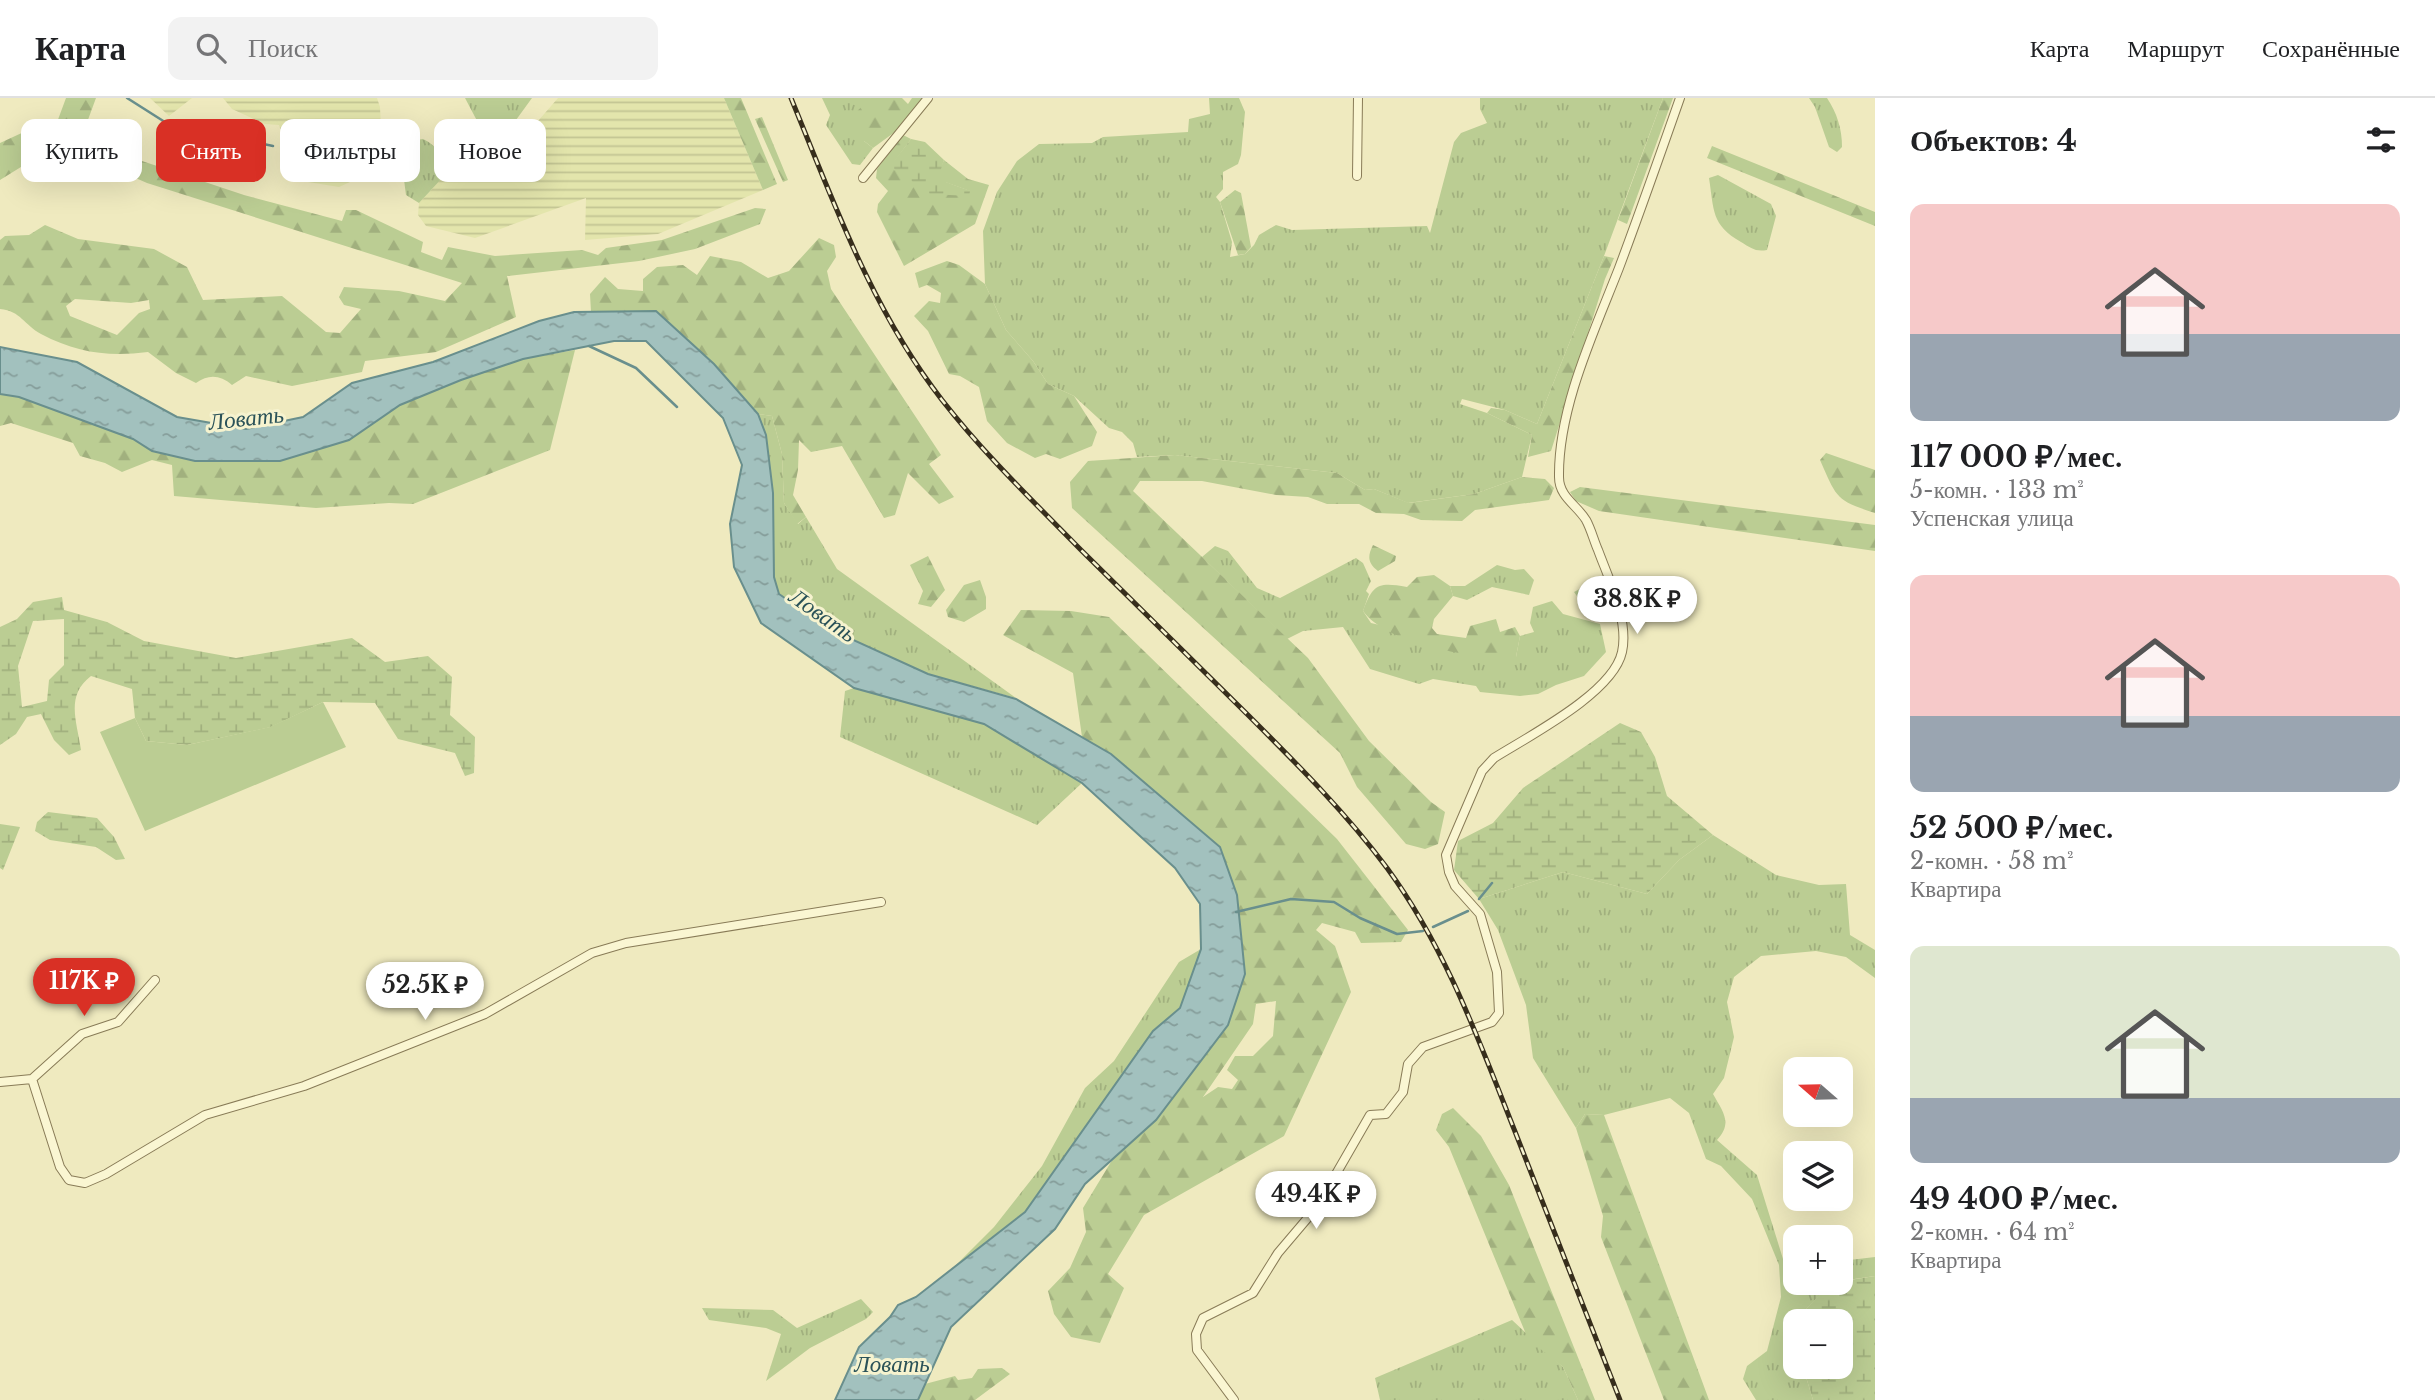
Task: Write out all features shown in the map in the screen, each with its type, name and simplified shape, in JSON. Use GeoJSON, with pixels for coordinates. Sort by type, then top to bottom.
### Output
{"type":"FeatureCollection","features":[{"type":"Feature","properties":{"kind":"street"},"geometry":{"type":"LineString","coordinates":[[863,178],[928,98]]}},
{"type":"Feature","properties":{"kind":"street"},"geometry":{"type":"LineString","coordinates":[[1357,176],[1358,98]]}},
{"type":"Feature","properties":{"kind":"street"},"geometry":{"type":"LineString","coordinates":[[1234,1400],[1197,1350],[1196,1334],[1203,1318],[1253,1293],[1278,1253],[1317,1207],[1370,1115],[1387,1114],[1403,1092],[1408,1064],[1423,1047],[1492,1022],[1499,1013],[1497,972],[1480,914],[1455,886],[1446,855],[1482,771],[1494,758],[1591,695],[1616,671],[1623,650],[1621,615],[1612,586],[1586,520],[1563,495],[1558,480],[1561,444],[1587,351],[1680,98]]}},
{"type":"Feature","properties":{"kind":"street"},"geometry":{"type":"LineString","coordinates":[[32,1079],[60,1167],[69,1180],[85,1183],[106,1174],[205,1115],[304,1086],[485,1014],[592,953],[626,943],[881,902]]}},
{"type":"Feature","properties":{"kind":"street"},"geometry":{"type":"LineString","coordinates":[[0,1082],[32,1079],[82,1034],[118,1022],[155,980]]}},
{"type":"Feature","properties":{"kind":"green space"},"geometry":{"type":"Polygon","coordinates":[[[66,98],[96,98],[88,119],[58,119],[66,98]]]}},
{"type":"Feature","properties":{"kind":"green space"},"geometry":{"type":"Polygon","coordinates":[[[150,98],[192,98],[169,116],[150,98]]]}},
{"type":"Feature","properties":{"kind":"green space"},"geometry":{"type":"Polygon","coordinates":[[[223,98],[377,98],[381,119],[280,119],[280,128],[279,125],[266,124],[266,119],[254,119],[232,109],[223,98]]]}},
{"type":"Feature","properties":{"kind":"green space"},"geometry":{"type":"Polygon","coordinates":[[[465,98],[532,98],[517,119],[476,119],[465,98]]]}},
{"type":"Feature","properties":{"kind":"green space"},"geometry":{"type":"Polygon","coordinates":[[[558,98],[724,98],[763,190],[658,234],[585,240],[586,198],[475,238],[426,226],[418,215],[419,203],[438,182],[546,182],[546,119],[540,119],[558,98]]]}},
{"type":"Feature","properties":{"kind":"green space"},"geometry":{"type":"Polygon","coordinates":[[[724,98],[741,98],[777,184],[763,190],[724,98]]]}},
{"type":"Feature","properties":{"kind":"green space"},"geometry":{"type":"Polygon","coordinates":[[[822,98],[871,98],[864,141],[873,148],[860,165],[852,164],[826,125],[830,115],[822,98]]]}},
{"type":"Feature","properties":{"kind":"green space"},"geometry":{"type":"Polygon","coordinates":[[[871,98],[902,98],[908,104],[912,98],[925,98],[899,129],[873,148],[864,141],[854,114],[871,98]]]}},
{"type":"Feature","properties":{"kind":"green space"},"geometry":{"type":"Polygon","coordinates":[[[1209,98],[1239,98],[1245,112],[1238,164],[1223,172],[1223,189],[1216,197],[1232,242],[1230,257],[1245,254],[1259,235],[1276,225],[1292,230],[1427,226],[1430,233],[1454,142],[1461,133],[1487,123],[1480,109],[1480,98],[1663,98],[1537,424],[1505,410],[1462,399],[1460,404],[1487,413],[1532,435],[1522,477],[1474,494],[1408,503],[1374,489],[1365,490],[1337,473],[1175,455],[1137,457],[1133,443],[1122,432],[1109,428],[1074,396],[1048,384],[1033,361],[1006,330],[985,284],[983,231],[997,192],[1017,161],[1039,144],[1092,143],[1103,137],[1188,132],[1189,119],[1210,114],[1209,98]]]}},
{"type":"Feature","properties":{"kind":"green space"},"geometry":{"type":"Polygon","coordinates":[[[1663,98],[1673,98],[1627,224],[1618,220],[1663,98]]]}},
{"type":"Feature","properties":{"kind":"green space"},"geometry":{"type":"Polygon","coordinates":[[[1809,98],[1827,98],[1834,109],[1842,140],[1842,147],[1837,152],[1829,147],[1815,107],[1809,98]]]}},
{"type":"Feature","properties":{"kind":"green space"},"geometry":{"type":"Polygon","coordinates":[[[762,117],[788,180],[783,182],[755,119],[762,117]]]}},
{"type":"Feature","properties":{"kind":"green space"},"geometry":{"type":"Polygon","coordinates":[[[21,133],[21,167],[0,180],[0,143],[21,133]]]}},
{"type":"Feature","properties":{"kind":"green space"},"geometry":{"type":"Polygon","coordinates":[[[903,135],[911,139],[891,166],[970,191],[945,182],[939,172],[944,160],[968,179],[989,185],[975,224],[904,266],[877,212],[878,204],[888,191],[876,178],[877,169],[903,135]]]}},
{"type":"Feature","properties":{"kind":"green space"},"geometry":{"type":"Polygon","coordinates":[[[911,139],[925,142],[944,160],[940,172],[946,182],[970,191],[969,196],[930,194],[890,166],[911,139]]]}},
{"type":"Feature","properties":{"kind":"green space"},"geometry":{"type":"Polygon","coordinates":[[[420,140],[434,146],[434,182],[438,182],[419,203],[406,195],[404,182],[420,182],[420,140]]]}},
{"type":"Feature","properties":{"kind":"green space"},"geometry":{"type":"Polygon","coordinates":[[[1712,146],[1875,212],[1875,226],[1707,158],[1712,146]]]}},
{"type":"Feature","properties":{"kind":"green space"},"geometry":{"type":"Polygon","coordinates":[[[142,161],[156,166],[156,182],[205,182],[342,221],[346,210],[356,210],[423,242],[421,252],[442,260],[448,247],[495,256],[582,250],[598,255],[606,248],[662,240],[755,208],[766,209],[760,224],[695,249],[639,261],[507,276],[516,317],[436,352],[365,361],[362,372],[292,386],[246,376],[232,385],[214,377],[196,383],[176,373],[148,352],[106,354],[67,346],[41,334],[13,312],[0,309],[0,240],[5,236],[29,235],[45,225],[78,239],[154,249],[187,267],[203,300],[282,296],[326,332],[340,333],[361,309],[344,305],[339,297],[344,287],[399,291],[445,301],[462,283],[142,181],[142,161]],[[75,299],[66,306],[70,316],[117,335],[139,313],[150,309],[149,300],[131,303],[75,299]]]}},
{"type":"Feature","properties":{"kind":"green space"},"geometry":{"type":"Polygon","coordinates":[[[1718,175],[1771,204],[1776,216],[1767,250],[1750,248],[1731,236],[1719,223],[1713,208],[1709,178],[1718,175]]]}},
{"type":"Feature","properties":{"kind":"green space"},"geometry":{"type":"Polygon","coordinates":[[[308,182],[350,182],[339,187],[308,182]]]}},
{"type":"Feature","properties":{"kind":"green space"},"geometry":{"type":"Polygon","coordinates":[[[1235,190],[1241,193],[1251,247],[1245,254],[1238,255],[1220,202],[1235,190]]]}},
{"type":"Feature","properties":{"kind":"green space"},"geometry":{"type":"Polygon","coordinates":[[[819,238],[834,245],[836,257],[827,271],[831,289],[941,455],[929,464],[954,497],[939,504],[908,473],[895,515],[884,518],[842,446],[811,452],[799,440],[798,470],[793,495],[806,517],[797,524],[784,503],[782,454],[772,416],[758,414],[714,364],[656,312],[591,312],[590,294],[605,277],[618,289],[643,291],[643,279],[657,267],[683,265],[697,275],[710,256],[741,262],[768,278],[789,271],[819,238]]]}},
{"type":"Feature","properties":{"kind":"green space"},"geometry":{"type":"Polygon","coordinates":[[[1604,256],[1614,258],[1551,451],[1528,457],[1532,435],[1487,413],[1491,408],[1505,410],[1537,424],[1604,256]]]}},
{"type":"Feature","properties":{"kind":"green space"},"geometry":{"type":"Polygon","coordinates":[[[947,261],[959,265],[985,284],[1006,330],[1033,361],[1048,384],[1074,396],[1097,432],[1092,446],[1060,459],[1046,454],[1035,458],[1007,443],[987,421],[979,387],[960,376],[949,374],[928,331],[914,316],[929,301],[940,303],[941,293],[927,285],[919,288],[915,273],[947,261]]]}},
{"type":"Feature","properties":{"kind":"green space"},"geometry":{"type":"Polygon","coordinates":[[[575,350],[550,450],[413,504],[316,508],[174,496],[172,465],[152,460],[122,472],[105,463],[80,456],[73,443],[11,423],[0,426],[0,394],[19,397],[133,439],[152,451],[195,461],[349,440],[400,405],[461,380],[523,359],[575,350]]]}},
{"type":"Feature","properties":{"kind":"green space"},"geometry":{"type":"Polygon","coordinates":[[[758,414],[772,416],[782,454],[784,503],[798,524],[806,517],[837,569],[1016,698],[928,674],[829,629],[779,594],[774,578],[773,493],[766,435],[758,414]]]}},
{"type":"Feature","properties":{"kind":"green space"},"geometry":{"type":"Polygon","coordinates":[[[1826,453],[1875,470],[1875,513],[1852,505],[1834,490],[1820,460],[1826,453]]]}},
{"type":"Feature","properties":{"kind":"green space"},"geometry":{"type":"Polygon","coordinates":[[[1175,455],[1337,473],[1365,490],[1374,489],[1409,503],[1474,494],[1522,477],[1545,479],[1554,488],[1549,500],[1475,510],[1462,521],[1421,520],[1404,514],[1376,513],[1359,504],[1327,504],[1308,497],[1276,495],[1202,481],[1140,481],[1133,491],[1308,658],[1369,741],[1431,802],[1445,812],[1438,844],[1425,849],[1406,844],[1357,787],[1340,753],[1072,508],[1070,482],[1088,461],[1175,455]]]}},
{"type":"Feature","properties":{"kind":"green space"},"geometry":{"type":"Polygon","coordinates":[[[1580,487],[1875,525],[1875,551],[1599,511],[1576,501],[1570,492],[1580,487]]]}},
{"type":"Feature","properties":{"kind":"green space"},"geometry":{"type":"Polygon","coordinates":[[[1373,545],[1396,556],[1395,561],[1378,571],[1370,560],[1373,545]]]}},
{"type":"Feature","properties":{"kind":"green space"},"geometry":{"type":"Polygon","coordinates":[[[1215,546],[1228,551],[1257,588],[1280,598],[1356,558],[1363,563],[1371,581],[1366,591],[1369,594],[1363,611],[1371,623],[1516,657],[1520,636],[1534,632],[1530,623],[1533,607],[1552,601],[1563,614],[1600,624],[1606,652],[1584,676],[1538,694],[1520,696],[1480,692],[1476,686],[1433,679],[1419,684],[1370,669],[1343,627],[1303,631],[1287,639],[1202,557],[1215,546]]]}},
{"type":"Feature","properties":{"kind":"green space"},"geometry":{"type":"Polygon","coordinates":[[[928,556],[945,590],[931,607],[918,604],[923,591],[910,565],[928,556]]]}},
{"type":"Feature","properties":{"kind":"green space"},"geometry":{"type":"Polygon","coordinates":[[[1497,565],[1515,570],[1524,569],[1534,580],[1529,595],[1492,587],[1467,600],[1453,596],[1450,586],[1465,586],[1497,565]]]}},
{"type":"Feature","properties":{"kind":"green space"},"geometry":{"type":"Polygon","coordinates":[[[1434,575],[1450,586],[1453,596],[1434,619],[1432,628],[1437,634],[1466,638],[1470,626],[1496,619],[1500,632],[1515,627],[1520,636],[1516,657],[1502,662],[1426,646],[1389,632],[1363,611],[1370,595],[1378,587],[1407,587],[1417,577],[1434,575]]]}},
{"type":"Feature","properties":{"kind":"green space"},"geometry":{"type":"Polygon","coordinates":[[[980,580],[986,597],[986,609],[964,622],[948,617],[946,610],[964,585],[980,580]]]}},
{"type":"Feature","properties":{"kind":"green space"},"geometry":{"type":"Polygon","coordinates":[[[1587,585],[1592,588],[1594,602],[1584,606],[1574,592],[1587,585]]]}},
{"type":"Feature","properties":{"kind":"green space"},"geometry":{"type":"Polygon","coordinates":[[[62,597],[64,610],[107,622],[144,641],[236,658],[352,638],[385,662],[428,656],[452,677],[450,715],[475,737],[474,773],[465,776],[455,753],[398,739],[375,703],[323,702],[271,727],[187,745],[146,741],[135,718],[132,689],[91,676],[83,684],[75,701],[81,750],[69,755],[54,740],[41,714],[27,717],[16,734],[0,745],[0,627],[17,619],[33,602],[62,597]],[[64,619],[33,621],[18,666],[22,707],[47,701],[49,680],[64,665],[64,619]]]}},
{"type":"Feature","properties":{"kind":"green space"},"geometry":{"type":"Polygon","coordinates":[[[1021,610],[1071,611],[1109,617],[1337,839],[1408,930],[1401,942],[1361,943],[1355,932],[1322,923],[1316,930],[1335,946],[1351,992],[1284,1136],[1144,1215],[1108,1274],[1124,1288],[1100,1343],[1071,1337],[1054,1314],[1048,1291],[1070,1268],[1086,1232],[1083,1208],[1114,1157],[1156,1120],[1245,974],[1111,754],[1082,737],[1073,673],[1003,635],[1021,610]],[[1276,1001],[1256,1004],[1253,1024],[1203,1097],[1218,1087],[1232,1089],[1238,1080],[1227,1070],[1235,1056],[1253,1056],[1273,1036],[1276,1001]]]}},
{"type":"Feature","properties":{"kind":"green space"},"geometry":{"type":"Polygon","coordinates":[[[854,688],[984,724],[1082,783],[1037,825],[840,737],[845,691],[854,688]]]}},
{"type":"Feature","properties":{"kind":"green space"},"geometry":{"type":"Polygon","coordinates":[[[323,702],[346,747],[145,831],[100,732],[135,718],[146,741],[187,745],[270,727],[323,702]]]}},
{"type":"Feature","properties":{"kind":"green space"},"geometry":{"type":"Polygon","coordinates":[[[1620,723],[1641,732],[1655,757],[1667,796],[1713,835],[1679,860],[1647,894],[1563,872],[1479,899],[1454,870],[1458,841],[1493,823],[1523,788],[1620,723]]]}},
{"type":"Feature","properties":{"kind":"green space"},"geometry":{"type":"Polygon","coordinates":[[[48,812],[97,818],[114,837],[125,859],[116,860],[96,847],[50,840],[35,831],[37,822],[48,812]]]}},
{"type":"Feature","properties":{"kind":"green space"},"geometry":{"type":"Polygon","coordinates":[[[0,824],[20,827],[3,870],[0,868],[0,824]]]}},
{"type":"Feature","properties":{"kind":"green space"},"geometry":{"type":"Polygon","coordinates":[[[1713,835],[1776,875],[1819,885],[1846,884],[1850,935],[1875,950],[1875,978],[1846,957],[1816,951],[1761,956],[1734,977],[1727,1002],[1734,1037],[1724,1078],[1713,1094],[1725,1117],[1725,1128],[1717,1140],[1757,1175],[1783,1259],[1783,1295],[1820,1295],[1806,1309],[1783,1309],[1783,1379],[1807,1379],[1813,1400],[1756,1400],[1743,1379],[1747,1366],[1767,1351],[1781,1297],[1779,1265],[1752,1199],[1721,1166],[1706,1159],[1689,1113],[1670,1098],[1604,1115],[1585,1114],[1576,1128],[1533,1058],[1526,1005],[1498,930],[1479,899],[1563,872],[1647,894],[1679,860],[1713,835]]]}},
{"type":"Feature","properties":{"kind":"green space"},"geometry":{"type":"Polygon","coordinates":[[[1201,949],[1180,1008],[1153,1031],[1025,1212],[947,1274],[994,1227],[1042,1166],[1085,1088],[1114,1061],[1179,962],[1201,949]]]}},
{"type":"Feature","properties":{"kind":"green space"},"geometry":{"type":"Polygon","coordinates":[[[1453,1108],[1481,1136],[1509,1185],[1595,1400],[1578,1400],[1563,1367],[1528,1339],[1449,1147],[1436,1130],[1442,1114],[1453,1108]]]}},
{"type":"Feature","properties":{"kind":"green space"},"geometry":{"type":"Polygon","coordinates":[[[1585,1114],[1604,1115],[1709,1400],[1664,1400],[1601,1237],[1603,1216],[1576,1128],[1585,1114]]]}},
{"type":"Feature","properties":{"kind":"green space"},"geometry":{"type":"Polygon","coordinates":[[[1875,1257],[1875,1276],[1853,1279],[1853,1260],[1875,1257]]]}},
{"type":"Feature","properties":{"kind":"green space"},"geometry":{"type":"Polygon","coordinates":[[[1875,1276],[1875,1400],[1813,1400],[1807,1379],[1853,1379],[1853,1309],[1806,1309],[1819,1295],[1853,1295],[1853,1280],[1875,1276]]]}},
{"type":"Feature","properties":{"kind":"green space"},"geometry":{"type":"Polygon","coordinates":[[[861,1299],[873,1312],[866,1319],[810,1348],[766,1381],[781,1334],[766,1328],[709,1320],[702,1308],[773,1310],[797,1328],[861,1299]]]}},
{"type":"Feature","properties":{"kind":"green space"},"geometry":{"type":"Polygon","coordinates":[[[1512,1320],[1563,1367],[1578,1400],[1380,1400],[1375,1378],[1512,1320]]]}},
{"type":"Feature","properties":{"kind":"green space"},"geometry":{"type":"Polygon","coordinates":[[[1002,1368],[1010,1374],[975,1400],[918,1400],[925,1384],[955,1376],[958,1380],[972,1378],[978,1369],[1002,1368]]]}},
{"type":"Feature","properties":{"kind":"water","name":"Ловать"},"geometry":{"type":"Polygon","coordinates":[[[656,311],[714,364],[758,414],[766,435],[773,493],[774,577],[779,594],[829,629],[928,674],[1016,699],[1111,754],[1220,847],[1237,895],[1245,974],[1228,1025],[1156,1120],[1085,1184],[1055,1229],[951,1327],[918,1400],[835,1400],[859,1347],[890,1317],[898,1305],[916,1297],[1025,1212],[1153,1031],[1180,1008],[1201,949],[1200,904],[1175,868],[1082,783],[984,724],[854,688],[761,623],[734,567],[730,524],[742,465],[723,418],[646,341],[614,341],[523,359],[400,405],[349,440],[280,461],[195,461],[152,451],[133,439],[19,397],[0,394],[0,347],[77,362],[177,417],[246,429],[303,417],[352,383],[433,362],[539,321],[574,312],[656,311]]]}},
{"type":"Feature","properties":{"kind":"waterway"},"geometry":{"type":"LineString","coordinates":[[127,98],[168,124],[273,146]]}},
{"type":"Feature","properties":{"kind":"waterway"},"geometry":{"type":"LineString","coordinates":[[589,346],[636,368],[677,407]]}},
{"type":"Feature","properties":{"kind":"waterway"},"geometry":{"type":"LineString","coordinates":[[1479,899],[1492,883]]}},
{"type":"Feature","properties":{"kind":"waterway"},"geometry":{"type":"LineString","coordinates":[[1236,912],[1291,899],[1334,902],[1360,918],[1397,934],[1423,931]]}},
{"type":"Feature","properties":{"kind":"waterway"},"geometry":{"type":"LineString","coordinates":[[1433,927],[1468,911]]}},
{"type":"Feature","properties":{"kind":"railway"},"geometry":{"type":"LineString","coordinates":[[791,98],[856,255],[895,330],[942,400],[1027,495],[1321,789],[1387,868],[1408,898],[1443,961],[1473,1027],[1620,1400]]}}]}
